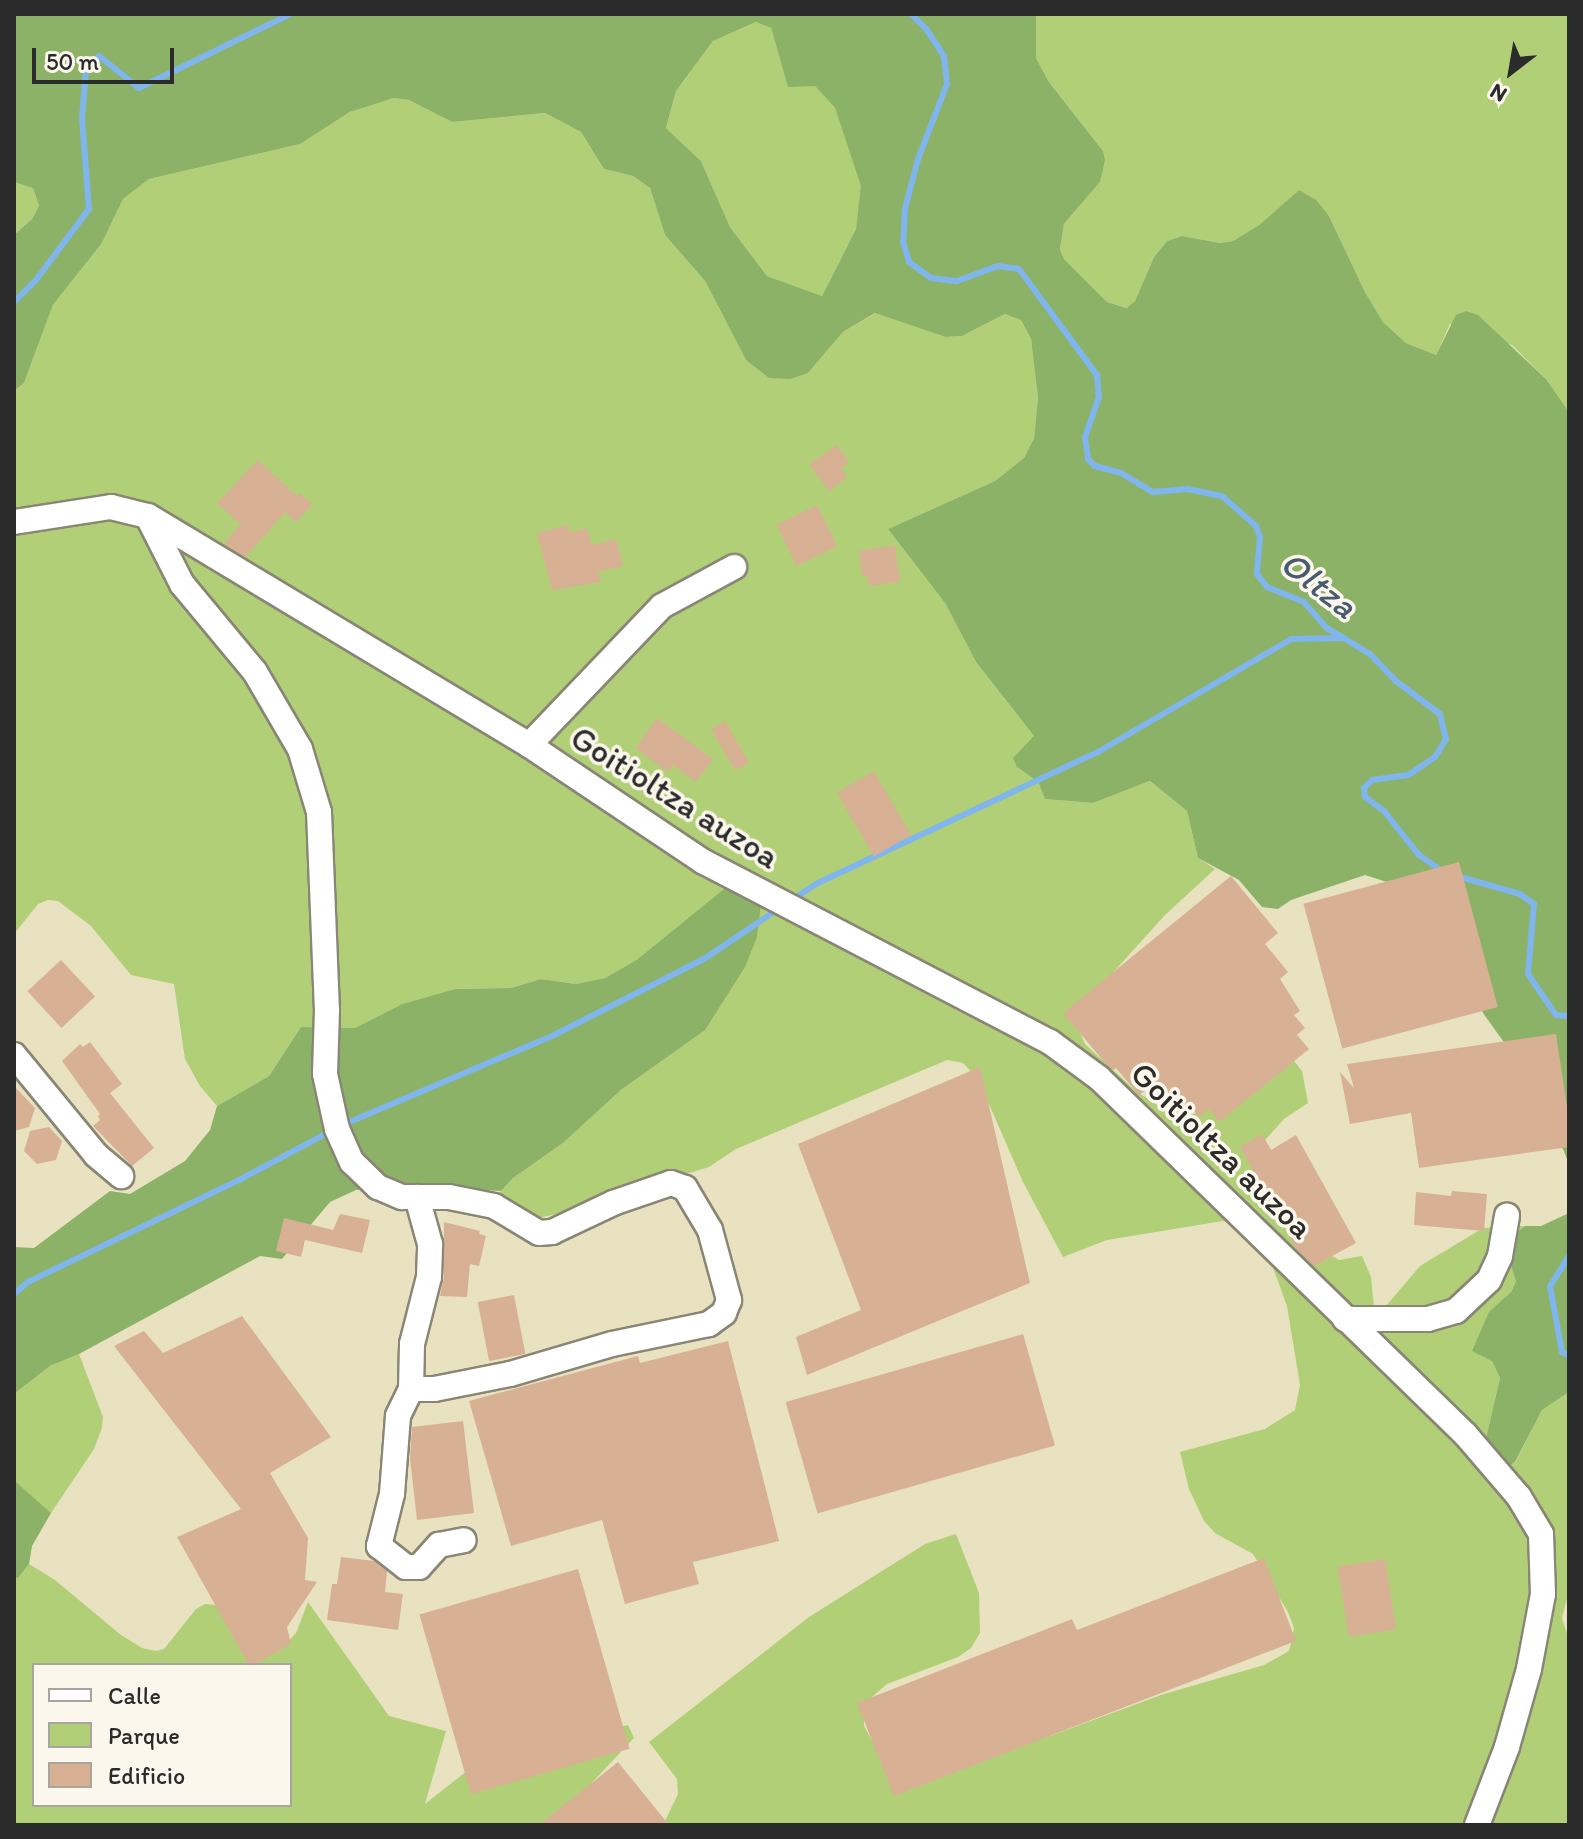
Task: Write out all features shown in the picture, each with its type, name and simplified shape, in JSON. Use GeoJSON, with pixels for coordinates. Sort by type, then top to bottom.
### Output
{"type":"FeatureCollection","features":[{"type":"Feature","properties":{"kind":"lane","name":"Goitioltza auzoa"},"geometry":{"type":"LineString","coordinates":[[14,522],[111,507],[148,516],[529,745],[704,862],[1050,1042],[1099,1078],[1496,1466],[1541,1534],[1543,1594],[1529,1669],[1507,1747],[1477,1825]]}},
{"type":"Feature","properties":{"kind":"lane"},"geometry":{"type":"LineString","coordinates":[[148,516],[182,584],[255,672],[300,749],[319,812],[327,1010],[325,1074],[337,1129],[352,1162],[378,1187],[402,1197],[449,1197],[494,1206],[539,1233],[552,1232],[613,1203],[671,1183],[685,1188],[710,1230],[729,1300],[724,1313],[709,1324],[612,1344],[510,1374],[434,1389],[411,1389]]}},
{"type":"Feature","properties":{"kind":"lane","name":"Goitioltza auzoa"},"geometry":{"type":"LineString","coordinates":[[529,745],[662,606],[734,567]]}},
{"type":"Feature","properties":{"kind":"lane"},"geometry":{"type":"LineString","coordinates":[[14,1055],[96,1155],[121,1176]]}},
{"type":"Feature","properties":{"kind":"lane"},"geometry":{"type":"LineString","coordinates":[[417,1197],[430,1244],[429,1277],[412,1344],[411,1389],[398,1416],[392,1494],[379,1546],[406,1567],[419,1567],[439,1545],[464,1540]]}},
{"type":"Feature","properties":{"kind":"lane"},"geometry":{"type":"LineString","coordinates":[[1345,1319],[1428,1319],[1456,1311],[1489,1280],[1500,1256],[1507,1216]]}},
{"type":"Feature","properties":{"kind":"green space"},"geometry":{"type":"Polygon","coordinates":[[[15,14],[1036,14],[1036,58],[1049,82],[1103,151],[1105,160],[1100,182],[1064,224],[1060,249],[1064,259],[1107,302],[1127,308],[1135,301],[1154,257],[1167,241],[1182,236],[1220,243],[1233,241],[1259,225],[1299,190],[1316,200],[1329,216],[1365,292],[1383,322],[1406,343],[1436,355],[1456,315],[1466,311],[1478,315],[1546,379],[1569,412],[1569,1164],[1563,1149],[1543,1127],[1531,1080],[1483,1013],[1467,969],[1421,893],[1365,875],[1291,900],[1278,909],[1262,907],[1239,880],[1198,858],[1187,811],[1150,781],[1093,803],[1045,799],[1038,782],[1017,767],[1013,758],[1034,736],[976,662],[945,603],[888,529],[995,481],[1024,458],[1034,438],[1038,398],[1031,339],[1021,320],[1005,314],[962,336],[946,337],[875,313],[843,332],[808,373],[790,379],[769,378],[746,360],[705,281],[665,235],[650,188],[633,176],[604,169],[581,132],[545,113],[452,122],[409,100],[394,98],[350,112],[300,144],[149,179],[123,199],[102,243],[53,305],[24,383],[14,391],[14,235],[32,219],[39,206],[33,188],[14,182],[15,14]],[[756,22],[713,41],[676,91],[666,128],[701,161],[730,227],[767,276],[822,296],[856,229],[861,186],[835,108],[815,86],[788,87],[771,28],[756,22]]]}},
{"type":"Feature","properties":{"kind":"green space"},"geometry":{"type":"Polygon","coordinates":[[[1036,14],[1569,14],[1569,412],[1546,379],[1512,345],[1450,324],[1436,355],[1406,343],[1383,322],[1365,292],[1329,216],[1299,190],[1259,225],[1233,241],[1220,243],[1182,236],[1167,241],[1154,257],[1135,301],[1128,308],[1107,302],[1064,259],[1060,249],[1064,224],[1100,182],[1103,151],[1049,82],[1036,58],[1036,14]]]}},
{"type":"Feature","properties":{"kind":"green space"},"geometry":{"type":"Polygon","coordinates":[[[756,22],[771,28],[788,86],[815,86],[835,108],[862,186],[856,229],[822,296],[767,276],[730,227],[701,161],[666,128],[676,91],[713,41],[756,22]]]}},
{"type":"Feature","properties":{"kind":"green space"},"geometry":{"type":"Polygon","coordinates":[[[394,98],[409,100],[452,122],[545,113],[581,132],[604,169],[633,176],[650,188],[665,235],[705,281],[746,360],[808,373],[843,332],[876,313],[947,337],[962,336],[1005,314],[1021,320],[1031,339],[1038,398],[1034,438],[1024,458],[995,481],[888,529],[945,603],[976,662],[1034,736],[1017,767],[1038,782],[1045,799],[1093,803],[1150,781],[1187,811],[1198,858],[1215,869],[1165,915],[1090,998],[1077,1025],[1085,1044],[1137,1092],[1164,1109],[1188,1116],[1230,1100],[1290,1056],[1302,1071],[1308,1103],[1284,1119],[1257,1149],[1320,1249],[1339,1260],[1362,1256],[1371,1277],[1375,1319],[1420,1266],[1483,1228],[1525,1226],[1504,1242],[1516,1280],[1511,1292],[1489,1313],[1492,1361],[1500,1378],[1483,1451],[1515,1463],[1542,1410],[1569,1392],[1569,1591],[1562,1618],[1569,1640],[1569,1825],[663,1825],[678,1794],[677,1779],[649,1742],[809,1617],[925,1544],[956,1534],[979,1593],[980,1633],[971,1648],[958,1657],[887,1684],[872,1697],[864,1709],[864,1726],[883,1760],[984,1749],[1050,1736],[1161,1695],[1264,1665],[1289,1651],[1294,1628],[1288,1612],[1253,1554],[1215,1533],[1204,1521],[1189,1489],[1180,1452],[1265,1429],[1295,1410],[1300,1385],[1287,1306],[1271,1262],[1233,1221],[1107,1240],[1063,1257],[1023,1182],[978,1079],[963,1063],[947,1060],[736,1149],[709,1167],[517,1223],[497,1197],[501,1191],[513,1178],[563,1143],[622,1089],[638,959],[605,978],[576,984],[541,979],[511,988],[455,989],[402,1004],[355,1028],[301,1027],[269,1076],[217,1106],[200,1086],[185,1059],[174,984],[131,975],[91,926],[58,901],[48,900],[38,904],[14,934],[14,391],[24,383],[53,305],[102,243],[123,199],[149,179],[300,144],[350,112],[394,98]]]}},
{"type":"Feature","properties":{"kind":"green space"},"geometry":{"type":"Polygon","coordinates":[[[14,182],[33,188],[39,206],[32,219],[14,235],[14,182]]]}},
{"type":"Feature","properties":{"kind":"green space"},"geometry":{"type":"Polygon","coordinates":[[[729,885],[761,904],[757,937],[745,967],[705,1030],[622,1089],[563,1143],[513,1178],[501,1191],[398,1186],[356,1190],[330,1202],[282,1259],[260,1256],[79,1354],[50,1366],[14,1394],[14,1247],[34,1248],[110,1191],[130,1194],[185,1161],[210,1130],[217,1106],[269,1076],[301,1027],[355,1028],[402,1004],[455,989],[511,988],[541,979],[576,984],[605,978],[638,959],[729,885]]]}},
{"type":"Feature","properties":{"kind":"green space"},"geometry":{"type":"Polygon","coordinates":[[[1569,1213],[1569,1392],[1542,1410],[1515,1462],[1499,1472],[1483,1451],[1500,1378],[1492,1361],[1472,1351],[1489,1312],[1511,1292],[1516,1281],[1504,1242],[1525,1226],[1541,1226],[1569,1213]]]}},
{"type":"Feature","properties":{"kind":"green space"},"geometry":{"type":"Polygon","coordinates":[[[79,1354],[103,1417],[102,1428],[94,1449],[51,1513],[14,1480],[14,1394],[50,1366],[79,1354]]]}},
{"type":"Feature","properties":{"kind":"green space"},"geometry":{"type":"Polygon","coordinates":[[[14,1480],[51,1513],[32,1546],[29,1564],[18,1578],[14,1577],[14,1480]]]}},
{"type":"Feature","properties":{"kind":"green space"},"geometry":{"type":"Polygon","coordinates":[[[29,1564],[55,1580],[121,1635],[142,1648],[156,1651],[164,1649],[196,1609],[205,1604],[215,1605],[286,1644],[296,1633],[308,1602],[389,1716],[446,1731],[425,1804],[481,1760],[628,1725],[634,1738],[552,1825],[14,1825],[14,1577],[18,1578],[29,1564]]]}},
{"type":"Feature","properties":{"kind":"building"},"geometry":{"type":"Polygon","coordinates":[[[837,445],[849,462],[841,468],[847,477],[829,491],[809,464],[837,445]]]}},
{"type":"Feature","properties":{"kind":"building"},"geometry":{"type":"Polygon","coordinates":[[[258,460],[297,496],[300,493],[312,504],[296,522],[285,512],[245,557],[224,544],[240,524],[217,503],[258,460]]]}},
{"type":"Feature","properties":{"kind":"building"},"geometry":{"type":"Polygon","coordinates":[[[817,505],[837,546],[797,566],[777,525],[817,505]]]}},
{"type":"Feature","properties":{"kind":"building"},"geometry":{"type":"Polygon","coordinates":[[[568,525],[570,532],[587,528],[592,545],[616,539],[623,566],[598,572],[601,582],[552,590],[537,533],[568,525]]]}},
{"type":"Feature","properties":{"kind":"building"},"geometry":{"type":"Polygon","coordinates":[[[895,545],[900,582],[869,586],[868,576],[862,577],[859,551],[895,545]]]}},
{"type":"Feature","properties":{"kind":"building"},"geometry":{"type":"Polygon","coordinates":[[[657,718],[713,759],[696,782],[673,765],[668,772],[636,748],[657,718]]]}},
{"type":"Feature","properties":{"kind":"building"},"geometry":{"type":"Polygon","coordinates":[[[725,721],[749,763],[735,771],[711,729],[725,721]]]}},
{"type":"Feature","properties":{"kind":"building"},"geometry":{"type":"Polygon","coordinates":[[[874,771],[911,835],[874,857],[837,792],[874,771]]]}},
{"type":"Feature","properties":{"kind":"building"},"geometry":{"type":"Polygon","coordinates":[[[1459,862],[1498,1007],[1342,1049],[1303,904],[1459,862]]]}},
{"type":"Feature","properties":{"kind":"building"},"geometry":{"type":"Polygon","coordinates":[[[1231,876],[1278,933],[1265,944],[1288,972],[1280,979],[1300,1011],[1294,1015],[1305,1028],[1297,1035],[1309,1049],[1219,1122],[1209,1109],[1199,1117],[1188,1103],[1175,1113],[1163,1099],[1159,1103],[1147,1089],[1139,1095],[1116,1068],[1113,1070],[1106,1064],[1063,1013],[1231,876]]]}},
{"type":"Feature","properties":{"kind":"building"},"geometry":{"type":"Polygon","coordinates":[[[61,960],[95,997],[61,1028],[27,991],[61,960]]]}},
{"type":"Feature","properties":{"kind":"building"},"geometry":{"type":"Polygon","coordinates":[[[1556,1034],[1569,1120],[1569,1147],[1419,1168],[1411,1113],[1350,1124],[1340,1072],[1354,1088],[1347,1064],[1556,1034]]]}},
{"type":"Feature","properties":{"kind":"building"},"geometry":{"type":"Polygon","coordinates":[[[90,1042],[122,1084],[110,1093],[154,1148],[132,1166],[93,1126],[100,1120],[100,1114],[62,1061],[80,1044],[83,1047],[90,1042]]]}},
{"type":"Feature","properties":{"kind":"building"},"geometry":{"type":"Polygon","coordinates":[[[980,1067],[1030,1283],[807,1375],[796,1337],[861,1310],[798,1144],[980,1067]]]}},
{"type":"Feature","properties":{"kind":"building"},"geometry":{"type":"Polygon","coordinates":[[[14,1086],[35,1108],[29,1127],[14,1131],[14,1086]]]}},
{"type":"Feature","properties":{"kind":"building"},"geometry":{"type":"Polygon","coordinates":[[[49,1127],[62,1141],[56,1160],[37,1164],[24,1151],[30,1131],[49,1127]]]}},
{"type":"Feature","properties":{"kind":"building"},"geometry":{"type":"Polygon","coordinates":[[[1262,1134],[1271,1150],[1296,1135],[1356,1243],[1314,1266],[1297,1250],[1240,1147],[1262,1134]]]}},
{"type":"Feature","properties":{"kind":"building"},"geometry":{"type":"Polygon","coordinates":[[[1452,1191],[1487,1194],[1484,1231],[1414,1225],[1416,1192],[1451,1196],[1452,1191]]]}},
{"type":"Feature","properties":{"kind":"building"},"geometry":{"type":"Polygon","coordinates":[[[340,1214],[370,1220],[362,1253],[305,1240],[301,1257],[276,1251],[284,1218],[333,1230],[340,1214]]]}},
{"type":"Feature","properties":{"kind":"building"},"geometry":{"type":"Polygon","coordinates":[[[444,1222],[480,1231],[479,1234],[486,1236],[479,1266],[470,1264],[467,1297],[440,1296],[444,1277],[444,1222]]]}},
{"type":"Feature","properties":{"kind":"building"},"geometry":{"type":"Polygon","coordinates":[[[514,1295],[525,1354],[489,1361],[478,1302],[514,1295]]]}},
{"type":"Feature","properties":{"kind":"building"},"geometry":{"type":"Polygon","coordinates":[[[242,1316],[331,1437],[270,1473],[308,1538],[305,1580],[317,1582],[287,1627],[291,1644],[257,1663],[248,1663],[177,1537],[241,1509],[114,1346],[144,1331],[163,1353],[242,1316]]]}},
{"type":"Feature","properties":{"kind":"building"},"geometry":{"type":"Polygon","coordinates":[[[1023,1334],[1055,1446],[818,1514],[786,1402],[1023,1334]]]}},
{"type":"Feature","properties":{"kind":"building"},"geometry":{"type":"Polygon","coordinates":[[[728,1341],[779,1541],[693,1562],[699,1584],[625,1604],[602,1520],[511,1546],[469,1401],[638,1356],[640,1363],[728,1341]]]}},
{"type":"Feature","properties":{"kind":"building"},"geometry":{"type":"Polygon","coordinates":[[[463,1421],[474,1513],[417,1520],[410,1458],[412,1427],[463,1421]]]}},
{"type":"Feature","properties":{"kind":"building"},"geometry":{"type":"Polygon","coordinates":[[[341,1557],[374,1561],[387,1571],[385,1592],[403,1594],[398,1630],[327,1620],[332,1584],[337,1584],[341,1557]]]}},
{"type":"Feature","properties":{"kind":"building"},"geometry":{"type":"Polygon","coordinates":[[[1264,1558],[1296,1641],[894,1796],[857,1703],[1072,1619],[1077,1630],[1264,1558]]]}},
{"type":"Feature","properties":{"kind":"building"},"geometry":{"type":"Polygon","coordinates":[[[1385,1559],[1396,1629],[1349,1637],[1338,1567],[1385,1559]]]}},
{"type":"Feature","properties":{"kind":"building"},"geometry":{"type":"Polygon","coordinates":[[[578,1569],[630,1749],[471,1794],[419,1614],[578,1569]]]}},
{"type":"Feature","properties":{"kind":"building"},"geometry":{"type":"Polygon","coordinates":[[[618,1762],[669,1825],[539,1825],[618,1762]]]}},
{"type":"Feature","properties":{"kind":"waterway"},"geometry":{"type":"LineString","coordinates":[[14,302],[36,280],[89,209],[82,118],[86,70],[99,56],[139,88],[291,14]]}},
{"type":"Feature","properties":{"kind":"waterway","name":"Oltza"},"geometry":{"type":"LineString","coordinates":[[911,14],[927,30],[944,56],[947,84],[918,159],[905,209],[903,242],[909,262],[931,278],[957,281],[998,266],[1019,269],[1097,375],[1099,397],[1085,437],[1088,459],[1095,466],[1121,473],[1153,492],[1188,489],[1222,496],[1256,526],[1260,537],[1257,574],[1267,587],[1304,602],[1327,628],[1370,654],[1396,681],[1440,714],[1446,739],[1435,757],[1408,775],[1372,780],[1364,788],[1365,797],[1384,811],[1419,855],[1443,872]]}},
{"type":"Feature","properties":{"kind":"waterway"},"geometry":{"type":"LineString","coordinates":[[790,901],[818,883],[1098,752],[1291,639],[1345,638]]}},
{"type":"Feature","properties":{"kind":"waterway","name":"Oltza"},"geometry":{"type":"LineString","coordinates":[[1457,876],[1520,894],[1534,904],[1528,974],[1556,1015],[1569,1016]]}},
{"type":"Feature","properties":{"kind":"waterway"},"geometry":{"type":"LineString","coordinates":[[340,1126],[554,1035],[704,959],[781,907]]}},
{"type":"Feature","properties":{"kind":"waterway"},"geometry":{"type":"LineString","coordinates":[[14,1294],[28,1282],[239,1180],[331,1131]]}},
{"type":"Feature","properties":{"kind":"waterway","name":"Oltza"},"geometry":{"type":"LineString","coordinates":[[1569,1256],[1550,1286],[1562,1352],[1569,1356]]}}]}
